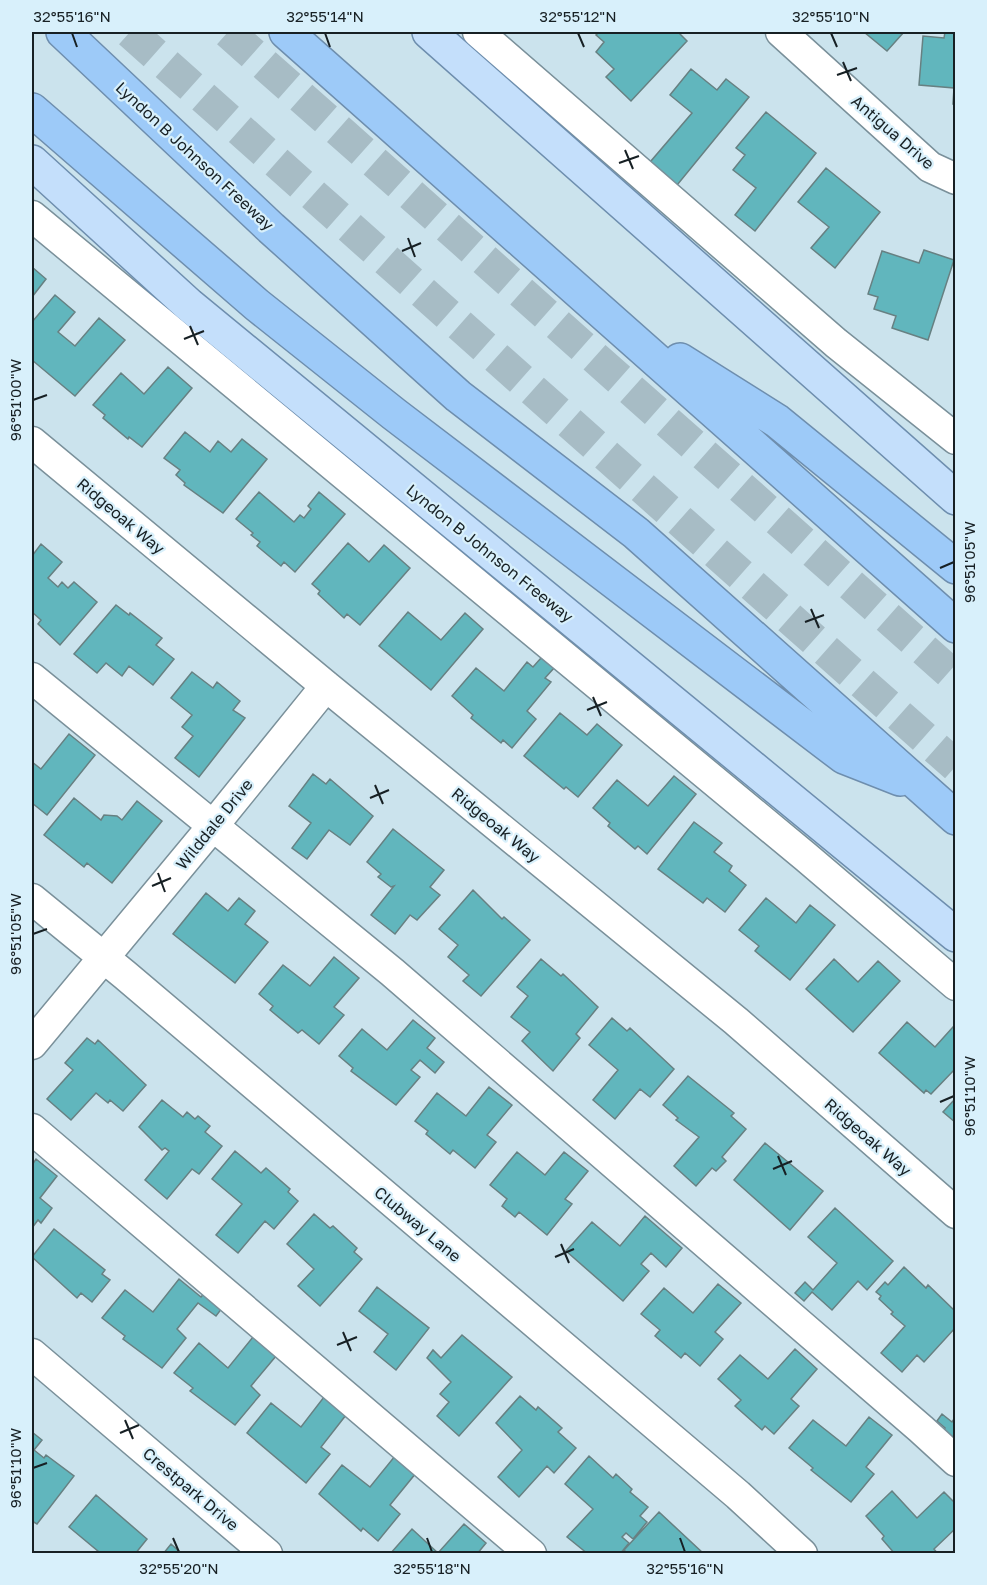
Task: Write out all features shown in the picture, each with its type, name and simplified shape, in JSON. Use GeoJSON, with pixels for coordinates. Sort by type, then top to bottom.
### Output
{"type":"FeatureCollection","features":[{"type":"Feature","properties":{"kind":"highway","name":"Lyndon B Johnson Freeway"},"geometry":{"type":"LineString","coordinates":[[63,32],[271,228],[458,396],[636,533],[956,818]]}},
{"type":"Feature","properties":{"kind":"highway"},"geometry":{"type":"LineString","coordinates":[[286,32],[956,626]]}},
{"type":"Feature","properties":{"kind":"highway"},"geometry":{"type":"LineString","coordinates":[[32,110],[257,305],[385,406],[844,757],[920,787]]}},
{"type":"Feature","properties":{"kind":"highway"},"geometry":{"type":"LineString","coordinates":[[597,308],[777,421],[956,567]]}},
{"type":"Feature","properties":{"kind":"main road"},"geometry":{"type":"LineString","coordinates":[[429,32],[956,498]]}},
{"type":"Feature","properties":{"kind":"main road","name":"Lyndon B Johnson Freeway"},"geometry":{"type":"LineString","coordinates":[[32,162],[189,304],[956,935]]}},
{"type":"Feature","properties":{"kind":"street"},"geometry":{"type":"LineString","coordinates":[[478,32],[836,343],[956,439]]}},
{"type":"Feature","properties":{"kind":"street","name":"Antigua Drive"},"geometry":{"type":"LineString","coordinates":[[781,32],[930,167],[956,179]]}},
{"type":"Feature","properties":{"kind":"street"},"geometry":{"type":"LineString","coordinates":[[32,216],[806,857],[956,986]]}},
{"type":"Feature","properties":{"kind":"street","name":"Ridgeoak Way"},"geometry":{"type":"LineString","coordinates":[[32,442],[326,687],[736,1021],[956,1213]]}},
{"type":"Feature","properties":{"kind":"street"},"geometry":{"type":"LineString","coordinates":[[32,678],[401,980],[956,1461]]}},
{"type":"Feature","properties":{"kind":"street","name":"Wilddale Drive"},"geometry":{"type":"LineString","coordinates":[[32,1044],[326,687]]}},
{"type":"Feature","properties":{"kind":"street","name":"Clubway Lane"},"geometry":{"type":"LineString","coordinates":[[32,899],[738,1496],[802,1554]]}},
{"type":"Feature","properties":{"kind":"street"},"geometry":{"type":"LineString","coordinates":[[32,1129],[531,1554]]}},
{"type":"Feature","properties":{"kind":"street","name":"Crestpark Drive"},"geometry":{"type":"LineString","coordinates":[[32,1354],[267,1554]]}},
{"type":"Feature","properties":{"kind":"building"},"geometry":{"type":"Polygon","coordinates":[[[599,32],[678,32],[687,41],[631,101],[606,77],[614,69],[596,52],[604,42],[596,35],[599,32]]]}},
{"type":"Feature","properties":{"kind":"building"},"geometry":{"type":"Polygon","coordinates":[[[864,32],[904,32],[887,51],[864,32]]]}},
{"type":"Feature","properties":{"kind":"building"},"geometry":{"type":"Polygon","coordinates":[[[945,32],[956,32],[956,104],[953,104],[954,88],[919,85],[923,36],[944,38],[945,32]]]}},
{"type":"Feature","properties":{"kind":"building"},"geometry":{"type":"Polygon","coordinates":[[[691,69],[717,90],[726,79],[749,97],[673,190],[645,168],[692,113],[670,95],[691,69]]]}},
{"type":"Feature","properties":{"kind":"building"},"geometry":{"type":"Polygon","coordinates":[[[766,112],[816,153],[755,231],[735,215],[756,188],[733,170],[745,155],[736,148],[766,112]]]}},
{"type":"Feature","properties":{"kind":"building"},"geometry":{"type":"Polygon","coordinates":[[[826,168],[880,212],[835,268],[811,248],[829,227],[798,202],[826,168]]]}},
{"type":"Feature","properties":{"kind":"building"},"geometry":{"type":"Polygon","coordinates":[[[924,250],[954,260],[928,340],[892,328],[896,316],[874,309],[878,297],[868,294],[882,251],[919,263],[924,250]]]}},
{"type":"Feature","properties":{"kind":"building"},"geometry":{"type":"Polygon","coordinates":[[[32,267],[46,279],[32,297],[32,267]]]}},
{"type":"Feature","properties":{"kind":"building"},"geometry":{"type":"Polygon","coordinates":[[[55,295],[75,312],[58,332],[75,346],[99,318],[125,340],[75,396],[32,360],[32,322],[55,295]]]}},
{"type":"Feature","properties":{"kind":"building"},"geometry":{"type":"Polygon","coordinates":[[[168,367],[192,388],[142,447],[129,437],[128,439],[103,418],[105,415],[93,405],[121,373],[144,394],[168,367]]]}},
{"type":"Feature","properties":{"kind":"building"},"geometry":{"type":"Polygon","coordinates":[[[185,432],[210,452],[218,441],[231,452],[242,439],[267,459],[223,513],[184,485],[185,483],[176,475],[180,470],[164,458],[185,432]]]}},
{"type":"Feature","properties":{"kind":"building"},"geometry":{"type":"Polygon","coordinates":[[[259,492],[294,522],[300,515],[304,518],[311,509],[308,506],[319,492],[345,514],[295,572],[284,562],[281,566],[257,546],[260,542],[251,535],[253,533],[236,519],[259,492]]]}},
{"type":"Feature","properties":{"kind":"building"},"geometry":{"type":"Polygon","coordinates":[[[348,543],[369,562],[384,545],[410,568],[360,625],[347,614],[344,618],[318,594],[320,591],[312,584],[348,543]]]}},
{"type":"Feature","properties":{"kind":"building"},"geometry":{"type":"Polygon","coordinates":[[[41,544],[62,562],[48,578],[58,587],[62,582],[68,588],[74,582],[97,602],[60,645],[38,624],[41,620],[32,612],[32,556],[41,544]]]}},
{"type":"Feature","properties":{"kind":"building"},"geometry":{"type":"Polygon","coordinates":[[[116,605],[162,638],[156,645],[174,659],[153,685],[129,666],[122,676],[106,663],[97,673],[74,654],[116,605]]]}},
{"type":"Feature","properties":{"kind":"building"},"geometry":{"type":"Polygon","coordinates":[[[408,612],[441,640],[465,613],[483,629],[431,690],[379,646],[408,612]]]}},
{"type":"Feature","properties":{"kind":"building"},"geometry":{"type":"Polygon","coordinates":[[[541,658],[554,668],[545,678],[551,682],[527,711],[536,719],[512,748],[503,740],[501,743],[471,718],[473,715],[452,696],[476,668],[504,691],[527,662],[533,667],[541,658]]]}},
{"type":"Feature","properties":{"kind":"building"},"geometry":{"type":"Polygon","coordinates":[[[192,672],[213,688],[217,682],[240,701],[233,710],[245,718],[199,777],[175,758],[193,736],[182,727],[192,715],[171,698],[192,672]]]}},
{"type":"Feature","properties":{"kind":"building"},"geometry":{"type":"Polygon","coordinates":[[[560,713],[587,735],[597,724],[622,745],[578,797],[566,787],[564,789],[524,756],[560,713]]]}},
{"type":"Feature","properties":{"kind":"building"},"geometry":{"type":"Polygon","coordinates":[[[69,734],[95,755],[47,815],[32,803],[32,762],[41,769],[69,734]]]}},
{"type":"Feature","properties":{"kind":"building"},"geometry":{"type":"Polygon","coordinates":[[[313,774],[326,784],[330,779],[373,816],[350,845],[329,830],[307,859],[292,848],[311,823],[289,806],[313,774]]]}},
{"type":"Feature","properties":{"kind":"building"},"geometry":{"type":"Polygon","coordinates":[[[674,776],[696,794],[647,854],[638,846],[635,849],[608,826],[610,823],[593,808],[617,780],[648,806],[674,776]]]}},
{"type":"Feature","properties":{"kind":"building"},"geometry":{"type":"Polygon","coordinates":[[[74,798],[101,820],[104,815],[117,816],[122,820],[137,801],[162,821],[112,883],[87,863],[84,867],[44,835],[74,798]]]}},
{"type":"Feature","properties":{"kind":"building"},"geometry":{"type":"Polygon","coordinates":[[[694,822],[722,843],[714,852],[732,866],[729,871],[746,885],[725,912],[707,898],[703,903],[658,869],[694,822]]]}},
{"type":"Feature","properties":{"kind":"building"},"geometry":{"type":"Polygon","coordinates":[[[393,829],[444,870],[430,887],[440,895],[417,920],[410,915],[395,934],[371,915],[394,886],[391,887],[378,877],[381,874],[367,862],[393,829]]]}},
{"type":"Feature","properties":{"kind":"building"},"geometry":{"type":"Polygon","coordinates":[[[473,890],[502,919],[504,917],[530,940],[481,996],[463,981],[469,975],[448,957],[458,945],[439,929],[473,890]]]}},
{"type":"Feature","properties":{"kind":"building"},"geometry":{"type":"Polygon","coordinates":[[[206,893],[228,911],[239,898],[255,911],[245,924],[268,942],[235,983],[173,934],[206,893]]]}},
{"type":"Feature","properties":{"kind":"building"},"geometry":{"type":"Polygon","coordinates":[[[766,898],[796,923],[810,905],[835,925],[790,980],[755,951],[759,946],[739,930],[766,898]]]}},
{"type":"Feature","properties":{"kind":"building"},"geometry":{"type":"Polygon","coordinates":[[[334,957],[359,978],[334,1007],[344,1015],[319,1044],[302,1030],[298,1033],[270,1010],[273,1006],[259,994],[283,965],[310,986],[334,957]]]}},
{"type":"Feature","properties":{"kind":"building"},"geometry":{"type":"Polygon","coordinates":[[[541,959],[561,976],[563,974],[598,1007],[576,1034],[580,1038],[553,1071],[522,1041],[530,1032],[511,1017],[528,996],[517,987],[541,959]]]}},
{"type":"Feature","properties":{"kind":"building"},"geometry":{"type":"Polygon","coordinates":[[[834,959],[858,982],[878,961],[900,981],[853,1032],[806,989],[834,959]]]}},
{"type":"Feature","properties":{"kind":"building"},"geometry":{"type":"Polygon","coordinates":[[[612,1018],[627,1031],[630,1028],[674,1069],[650,1097],[640,1089],[615,1119],[593,1100],[618,1070],[589,1045],[612,1018]]]}},
{"type":"Feature","properties":{"kind":"building"},"geometry":{"type":"Polygon","coordinates":[[[413,1020],[435,1038],[427,1048],[444,1062],[435,1073],[420,1060],[411,1070],[420,1077],[396,1105],[351,1071],[353,1068],[339,1056],[362,1029],[387,1050],[413,1020]]]}},
{"type":"Feature","properties":{"kind":"building"},"geometry":{"type":"Polygon","coordinates":[[[907,1022],[935,1047],[953,1027],[956,1029],[956,1068],[931,1094],[926,1090],[924,1093],[879,1053],[907,1022]]]}},
{"type":"Feature","properties":{"kind":"building"},"geometry":{"type":"Polygon","coordinates":[[[87,1038],[95,1044],[98,1040],[146,1085],[123,1111],[110,1100],[108,1103],[96,1093],[71,1120],[47,1099],[73,1070],[65,1063],[87,1038]]]}},
{"type":"Feature","properties":{"kind":"building"},"geometry":{"type":"Polygon","coordinates":[[[688,1076],[734,1113],[731,1116],[746,1129],[722,1157],[726,1161],[716,1171],[712,1168],[696,1186],[674,1166],[699,1137],[676,1120],[678,1118],[663,1105],[688,1076]]]}},
{"type":"Feature","properties":{"kind":"building"},"geometry":{"type":"Polygon","coordinates":[[[489,1087],[512,1105],[487,1135],[496,1142],[475,1168],[453,1150],[450,1154],[426,1134],[428,1131],[415,1121],[437,1093],[466,1116],[489,1087]]]}},
{"type":"Feature","properties":{"kind":"building"},"geometry":{"type":"Polygon","coordinates":[[[956,1098],[956,1123],[943,1112],[956,1098]]]}},
{"type":"Feature","properties":{"kind":"building"},"geometry":{"type":"Polygon","coordinates":[[[162,1100],[183,1117],[187,1112],[195,1119],[198,1116],[210,1126],[205,1132],[222,1146],[199,1174],[192,1169],[167,1199],[145,1180],[169,1151],[165,1148],[162,1150],[139,1127],[162,1100]]]}},
{"type":"Feature","properties":{"kind":"building"},"geometry":{"type":"Polygon","coordinates":[[[765,1143],[823,1191],[790,1230],[734,1180],[765,1143]]]}},
{"type":"Feature","properties":{"kind":"building"},"geometry":{"type":"Polygon","coordinates":[[[235,1151],[261,1173],[266,1168],[290,1189],[288,1192],[298,1201],[274,1229],[265,1221],[238,1253],[216,1235],[242,1204],[212,1179],[235,1151]]]}},
{"type":"Feature","properties":{"kind":"building"},"geometry":{"type":"Polygon","coordinates":[[[517,1152],[545,1175],[564,1152],[588,1171],[565,1199],[572,1204],[547,1235],[519,1212],[515,1217],[502,1206],[507,1199],[490,1185],[517,1152]]]}},
{"type":"Feature","properties":{"kind":"building"},"geometry":{"type":"Polygon","coordinates":[[[36,1159],[57,1176],[40,1198],[52,1208],[41,1223],[38,1220],[32,1228],[32,1165],[36,1159]]]}},
{"type":"Feature","properties":{"kind":"building"},"geometry":{"type":"Polygon","coordinates":[[[835,1208],[893,1261],[867,1290],[858,1281],[832,1310],[812,1292],[804,1301],[795,1293],[805,1282],[813,1290],[837,1263],[808,1237],[835,1208]]]}},
{"type":"Feature","properties":{"kind":"building"},"geometry":{"type":"Polygon","coordinates":[[[314,1214],[330,1228],[333,1226],[357,1248],[354,1252],[362,1259],[320,1306],[298,1286],[314,1269],[287,1244],[314,1214]]]}},
{"type":"Feature","properties":{"kind":"building"},"geometry":{"type":"Polygon","coordinates":[[[645,1216],[682,1248],[666,1267],[651,1253],[641,1264],[649,1271],[623,1301],[566,1251],[592,1222],[620,1246],[645,1216]]]}},
{"type":"Feature","properties":{"kind":"building"},"geometry":{"type":"Polygon","coordinates":[[[54,1229],[105,1270],[102,1274],[110,1280],[92,1302],[81,1293],[77,1298],[32,1257],[54,1229]]]}},
{"type":"Feature","properties":{"kind":"building"},"geometry":{"type":"Polygon","coordinates":[[[904,1267],[926,1288],[928,1285],[956,1312],[956,1327],[924,1362],[917,1355],[902,1372],[881,1353],[905,1326],[891,1314],[893,1312],[879,1299],[881,1296],[876,1292],[885,1282],[888,1285],[904,1267]]]}},
{"type":"Feature","properties":{"kind":"building"},"geometry":{"type":"Polygon","coordinates":[[[179,1279],[201,1297],[208,1289],[226,1303],[216,1316],[198,1303],[177,1329],[186,1338],[162,1368],[123,1339],[125,1336],[102,1318],[125,1290],[153,1312],[179,1279]]]}},
{"type":"Feature","properties":{"kind":"building"},"geometry":{"type":"Polygon","coordinates":[[[718,1284],[741,1303],[715,1332],[723,1339],[700,1366],[685,1353],[681,1358],[655,1336],[660,1330],[641,1314],[664,1288],[693,1313],[718,1284]]]}},
{"type":"Feature","properties":{"kind":"building"},"geometry":{"type":"Polygon","coordinates":[[[377,1287],[429,1328],[396,1370],[374,1352],[388,1334],[359,1311],[377,1287]]]}},
{"type":"Feature","properties":{"kind":"building"},"geometry":{"type":"Polygon","coordinates":[[[462,1335],[512,1377],[459,1436],[437,1416],[449,1402],[440,1394],[451,1382],[427,1358],[433,1350],[441,1358],[462,1335]]]}},
{"type":"Feature","properties":{"kind":"building"},"geometry":{"type":"Polygon","coordinates":[[[253,1337],[276,1356],[251,1386],[260,1395],[235,1425],[190,1391],[193,1388],[174,1373],[199,1343],[228,1368],[253,1337]]]}},
{"type":"Feature","properties":{"kind":"building"},"geometry":{"type":"Polygon","coordinates":[[[795,1349],[817,1369],[791,1399],[799,1406],[774,1434],[765,1426],[762,1430],[735,1406],[741,1400],[718,1379],[740,1355],[768,1379],[795,1349]]]}},
{"type":"Feature","properties":{"kind":"building"},"geometry":{"type":"Polygon","coordinates":[[[520,1396],[536,1410],[538,1407],[562,1428],[558,1432],[576,1448],[554,1473],[547,1466],[519,1497],[498,1477],[522,1450],[496,1423],[520,1396]]]}},
{"type":"Feature","properties":{"kind":"building"},"geometry":{"type":"Polygon","coordinates":[[[324,1397],[346,1415],[321,1447],[330,1454],[306,1483],[247,1433],[271,1403],[301,1427],[324,1397]]]}},
{"type":"Feature","properties":{"kind":"building"},"geometry":{"type":"Polygon","coordinates":[[[942,1414],[952,1422],[956,1416],[956,1442],[943,1432],[945,1428],[937,1421],[942,1414]]]}},
{"type":"Feature","properties":{"kind":"building"},"geometry":{"type":"Polygon","coordinates":[[[869,1417],[892,1435],[866,1467],[874,1474],[851,1502],[811,1470],[813,1468],[789,1448],[813,1420],[846,1446],[869,1417]]]}},
{"type":"Feature","properties":{"kind":"building"},"geometry":{"type":"Polygon","coordinates":[[[32,1432],[42,1440],[34,1450],[44,1458],[46,1455],[74,1476],[37,1524],[32,1521],[32,1432]]]}},
{"type":"Feature","properties":{"kind":"building"},"geometry":{"type":"Polygon","coordinates":[[[395,1456],[416,1473],[390,1505],[400,1514],[378,1541],[363,1528],[361,1531],[319,1494],[342,1465],[370,1487],[395,1456]]]}},
{"type":"Feature","properties":{"kind":"building"},"geometry":{"type":"Polygon","coordinates":[[[589,1456],[613,1478],[616,1474],[632,1489],[630,1492],[648,1507],[640,1516],[647,1522],[633,1539],[626,1533],[622,1537],[629,1543],[620,1554],[588,1554],[567,1537],[593,1509],[565,1484],[589,1456]]]}},
{"type":"Feature","properties":{"kind":"building"},"geometry":{"type":"Polygon","coordinates":[[[892,1491],[917,1518],[944,1492],[956,1504],[956,1528],[934,1549],[938,1554],[895,1554],[882,1539],[884,1536],[866,1516],[892,1491]]]}},
{"type":"Feature","properties":{"kind":"building"},"geometry":{"type":"Polygon","coordinates":[[[96,1495],[147,1539],[135,1554],[98,1554],[99,1552],[69,1527],[96,1495]]]}},
{"type":"Feature","properties":{"kind":"building"},"geometry":{"type":"Polygon","coordinates":[[[659,1512],[704,1554],[628,1554],[624,1550],[659,1512]]]}},
{"type":"Feature","properties":{"kind":"building"},"geometry":{"type":"Polygon","coordinates":[[[464,1524],[486,1543],[477,1554],[390,1554],[412,1529],[438,1553],[464,1524]]]}},
{"type":"Feature","properties":{"kind":"building"},"geometry":{"type":"Polygon","coordinates":[[[171,1544],[182,1554],[163,1554],[171,1544]]]}},
{"type":"Feature","properties":{"kind":"tunnel"},"geometry":{"type":"LineString","coordinates":[[130,32],[956,766]]}},
{"type":"Feature","properties":{"kind":"tunnel"},"geometry":{"type":"LineString","coordinates":[[228,32],[956,678]]}}]}
